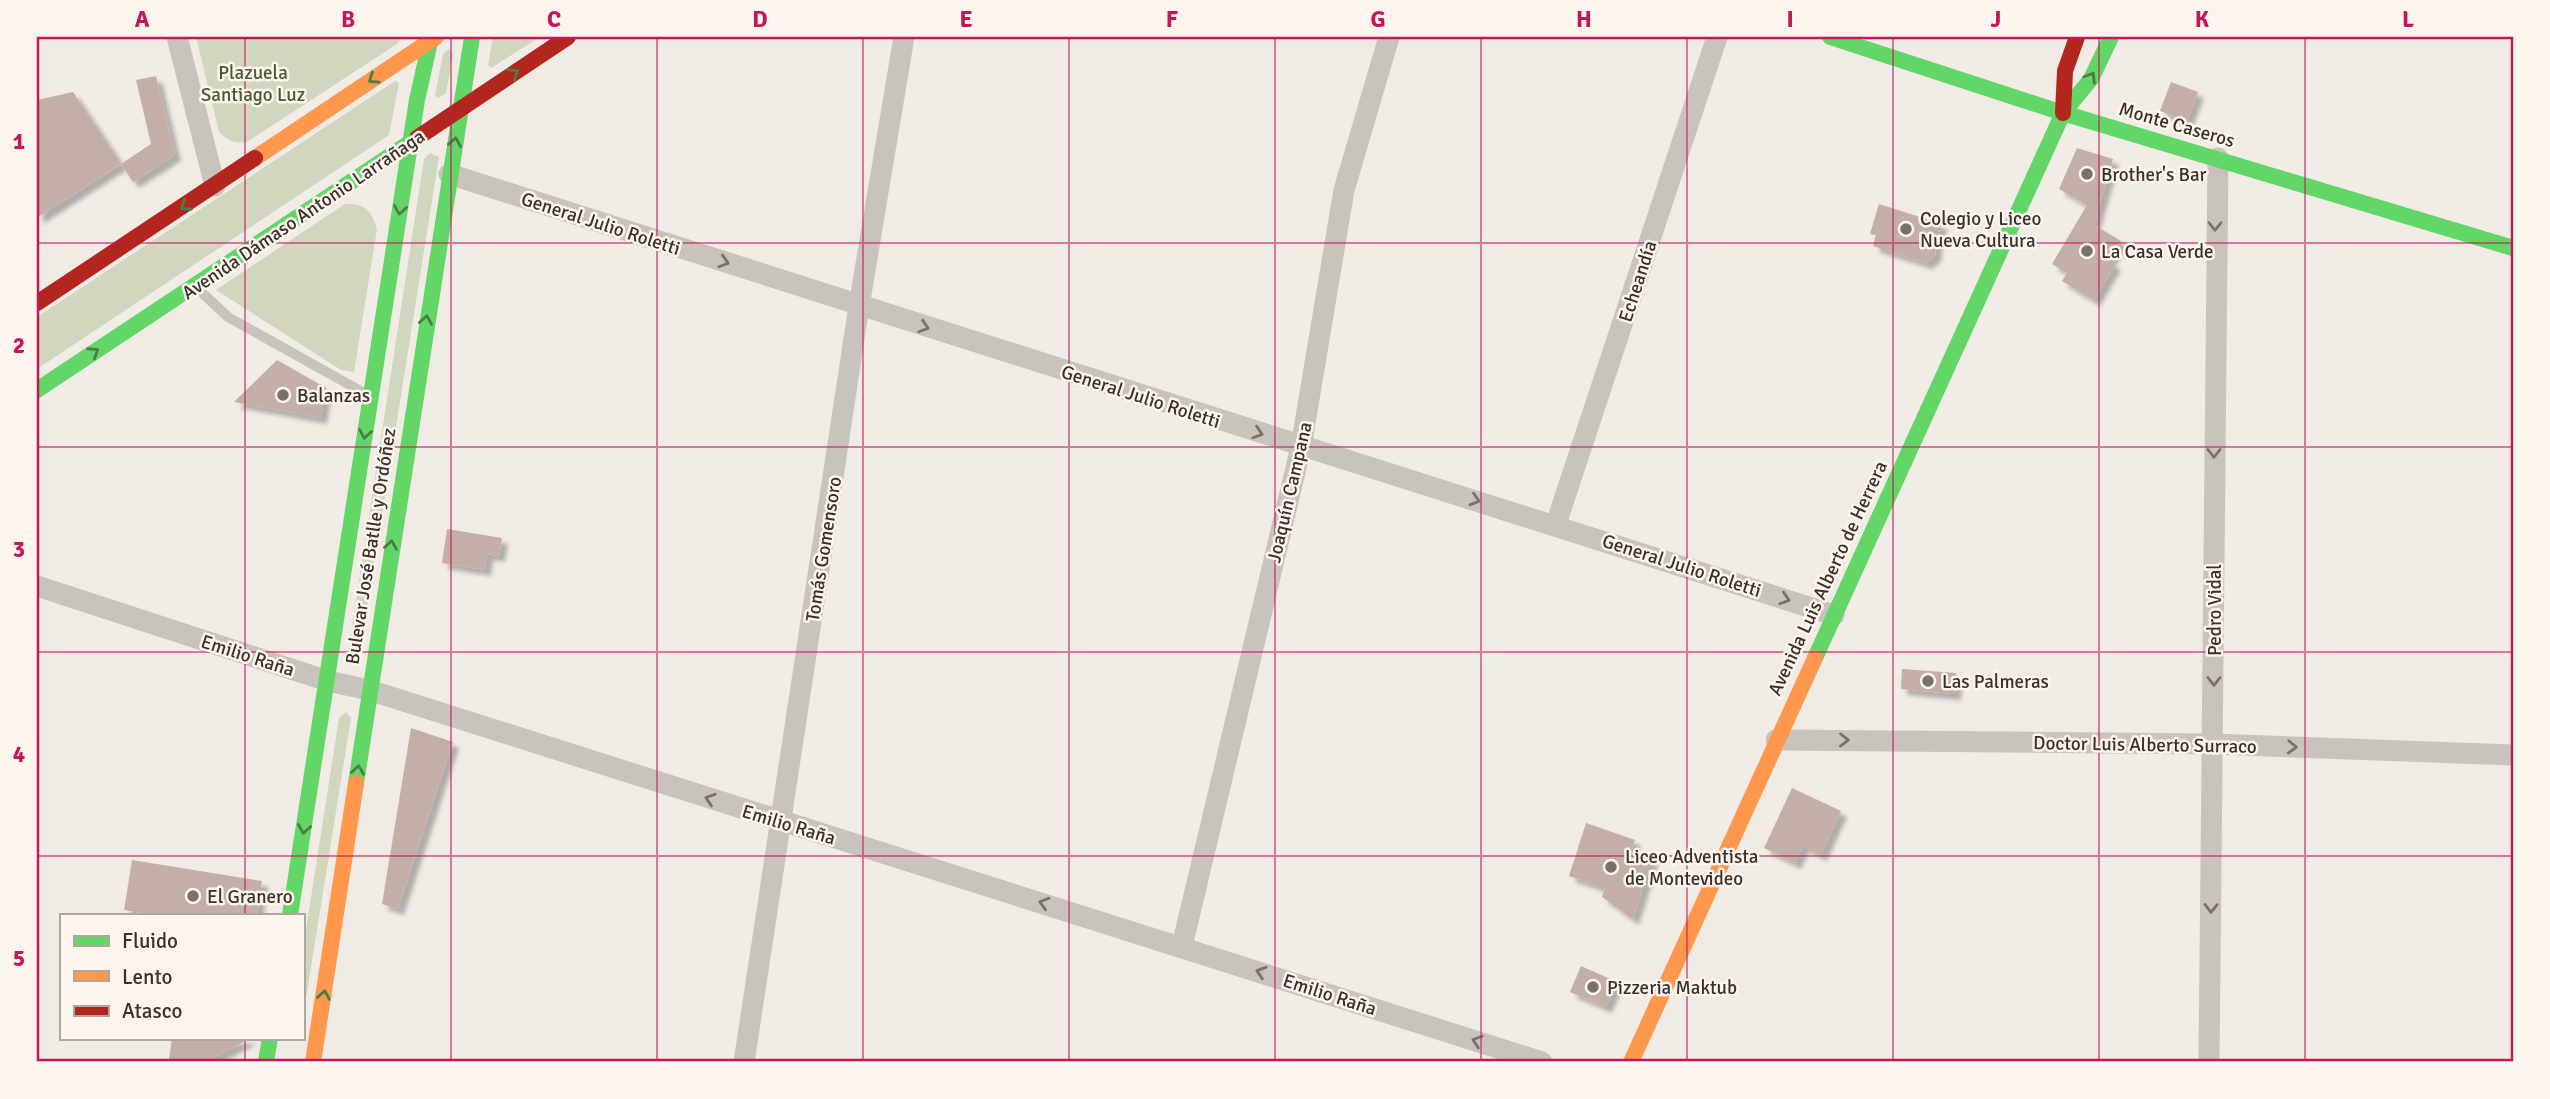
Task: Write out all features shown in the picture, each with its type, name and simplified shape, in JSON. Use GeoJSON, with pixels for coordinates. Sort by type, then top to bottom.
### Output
{"type":"FeatureCollection","features":[{"type":"Feature","properties":{"kind":"main road","name":"Bulevar José Batlle y Ordóñez"},"geometry":{"type":"LineString","coordinates":[[313,1062],[472,37]]}},
{"type":"Feature","properties":{"kind":"main road","name":"Avenida Dámaso Antonio Larrañaga"},"geometry":{"type":"LineString","coordinates":[[37,390],[568,37]]}},
{"type":"Feature","properties":{"kind":"main road","name":"Monte Caseros"},"geometry":{"type":"LineString","coordinates":[[1830,37],[2063,113],[2513,247]]}},
{"type":"Feature","properties":{"kind":"main road","name":"Avenida Luis Alberto de Herrera"},"geometry":{"type":"LineString","coordinates":[[2063,113],[2066,71],[2077,37]]}},
{"type":"Feature","properties":{"kind":"main road","name":"Avenida Luis Alberto de Herrera"},"geometry":{"type":"LineString","coordinates":[[1630,1062],[2063,113],[2091,79],[2112,37]]}},
{"type":"Feature","properties":{"kind":"main road"},"geometry":{"type":"LineString","coordinates":[[37,303],[432,38]]}},
{"type":"Feature","properties":{"kind":"main road","name":"Bulevar José Batlle y Ordóñez"},"geometry":{"type":"LineString","coordinates":[[290,914],[411,142],[432,38]]}},
{"type":"Feature","properties":{"kind":"main road"},"geometry":{"type":"LineString","coordinates":[[266,1062],[270,1040]]}},
{"type":"Feature","properties":{"kind":"street"},"geometry":{"type":"LineString","coordinates":[[177,37],[215,186]]}},
{"type":"Feature","properties":{"kind":"street","name":"Tomás Gomensoro"},"geometry":{"type":"LineString","coordinates":[[744,1062],[859,306],[904,37]]}},
{"type":"Feature","properties":{"kind":"street","name":"Joaquín Campana"},"geometry":{"type":"LineString","coordinates":[[1182,946],[1301,447],[1343,190],[1390,37]]}},
{"type":"Feature","properties":{"kind":"street","name":"Echeandía"},"geometry":{"type":"LineString","coordinates":[[1556,524],[1717,37]]}},
{"type":"Feature","properties":{"kind":"street","name":"Pedro Vidal"},"geometry":{"type":"LineString","coordinates":[[2209,1062],[2218,158]]}},
{"type":"Feature","properties":{"kind":"street","name":"General Julio Roletti"},"geometry":{"type":"LineString","coordinates":[[449,174],[1301,447],[1556,524],[1834,615]]}},
{"type":"Feature","properties":{"kind":"street","name":"Emilio Raña"},"geometry":{"type":"LineString","coordinates":[[37,586],[328,681],[369,690],[1542,1062]]}},
{"type":"Feature","properties":{"kind":"street","name":"Doctor Luis Alberto Surraco"},"geometry":{"type":"LineString","coordinates":[[1776,740],[2213,744],[2513,755]]}},
{"type":"Feature","properties":{"kind":"lane"},"geometry":{"type":"LineString","coordinates":[[194,286],[228,317],[371,397]]}},
{"type":"Feature","properties":{"kind":"green space","name":"Plazuela Santiago Luz"},"geometry":{"type":"Polygon","coordinates":[[[196,37],[403,37],[397,44],[247,142],[239,143],[229,140],[219,132],[196,37]]]}},
{"type":"Feature","properties":{"kind":"green space"},"geometry":{"type":"Polygon","coordinates":[[[493,37],[540,37],[491,68],[488,65],[493,37]]]}},
{"type":"Feature","properties":{"kind":"green space"},"geometry":{"type":"Polygon","coordinates":[[[449,49],[453,54],[446,93],[438,98],[435,95],[443,54],[449,49]]]}},
{"type":"Feature","properties":{"kind":"green space"},"geometry":{"type":"Polygon","coordinates":[[[395,81],[399,83],[389,135],[37,369],[37,317],[395,81]]]}},
{"type":"Feature","properties":{"kind":"green space"},"geometry":{"type":"Polygon","coordinates":[[[430,153],[439,157],[358,665],[349,665],[347,659],[424,159],[430,153]]]}},
{"type":"Feature","properties":{"kind":"green space"},"geometry":{"type":"Polygon","coordinates":[[[345,204],[367,209],[377,229],[354,372],[341,370],[216,290],[345,204]]]}},
{"type":"Feature","properties":{"kind":"green space"},"geometry":{"type":"Polygon","coordinates":[[[346,712],[351,718],[304,1011],[304,943],[339,718],[346,712]]]}},
{"type":"Feature","properties":{"kind":"building"},"geometry":{"type":"Polygon","coordinates":[[[156,76],[175,155],[133,182],[121,164],[151,144],[136,80],[156,76]]]}},
{"type":"Feature","properties":{"kind":"building"},"geometry":{"type":"Polygon","coordinates":[[[2171,82],[2198,92],[2187,121],[2160,111],[2171,82]]]}},
{"type":"Feature","properties":{"kind":"building"},"geometry":{"type":"Polygon","coordinates":[[[73,92],[121,164],[37,218],[37,100],[73,92]]]}},
{"type":"Feature","properties":{"kind":"building"},"geometry":{"type":"Polygon","coordinates":[[[2077,148],[2113,159],[2094,225],[2121,241],[2109,261],[2115,265],[2094,300],[2062,281],[2067,273],[2052,264],[2087,205],[2059,189],[2077,148]]]}},
{"type":"Feature","properties":{"kind":"building","name":"Colegio y Liceo Nueva Cultura"},"geometry":{"type":"Polygon","coordinates":[[[1879,204],[1942,224],[1935,256],[1926,263],[1873,246],[1876,235],[1870,234],[1879,204]]]}},
{"type":"Feature","properties":{"kind":"building","name":"Balanzas"},"geometry":{"type":"Polygon","coordinates":[[[277,360],[326,388],[321,418],[234,402],[277,360]]]}},
{"type":"Feature","properties":{"kind":"building"},"geometry":{"type":"Polygon","coordinates":[[[447,529],[502,538],[499,556],[487,554],[485,570],[442,563],[447,529]]]}},
{"type":"Feature","properties":{"kind":"building","name":"Las Palmeras"},"geometry":{"type":"Polygon","coordinates":[[[1902,669],[1956,673],[1955,694],[1901,689],[1902,669]]]}},
{"type":"Feature","properties":{"kind":"building"},"geometry":{"type":"Polygon","coordinates":[[[411,728],[453,742],[398,909],[382,904],[411,728]]]}},
{"type":"Feature","properties":{"kind":"building"},"geometry":{"type":"Polygon","coordinates":[[[1792,788],[1841,811],[1821,855],[1803,846],[1795,863],[1764,848],[1792,788]]]}},
{"type":"Feature","properties":{"kind":"building","name":"Liceo Adventista de Montevideo"},"geometry":{"type":"Polygon","coordinates":[[[1586,823],[1635,840],[1631,851],[1652,859],[1633,919],[1602,897],[1605,888],[1569,876],[1586,823]]]}},
{"type":"Feature","properties":{"kind":"building","name":"El Granero"},"geometry":{"type":"Polygon","coordinates":[[[132,860],[262,881],[257,914],[148,914],[124,910],[132,860]]]}},
{"type":"Feature","properties":{"kind":"building","name":"Pizzeria Maktub"},"geometry":{"type":"Polygon","coordinates":[[[1581,966],[1617,982],[1606,1007],[1570,992],[1581,966]]]}},
{"type":"Feature","properties":{"kind":"building"},"geometry":{"type":"Polygon","coordinates":[[[172,1040],[247,1040],[206,1062],[169,1059],[172,1040]]]}},
{"type":"Feature","properties":{"kind":"traffic: fast"},"geometry":{"type":"LineString","coordinates":[[290,914],[417,100],[431,37]]}},
{"type":"Feature","properties":{"kind":"traffic: fast"},"geometry":{"type":"LineString","coordinates":[[356,783],[472,37]]}},
{"type":"Feature","properties":{"kind":"traffic: fast"},"geometry":{"type":"LineString","coordinates":[[1830,37],[2063,113],[2513,248]]}},
{"type":"Feature","properties":{"kind":"traffic: fast"},"geometry":{"type":"LineString","coordinates":[[1815,658],[2063,113],[2091,79],[2111,37]]}},
{"type":"Feature","properties":{"kind":"traffic: fast"},"geometry":{"type":"LineString","coordinates":[[37,390],[417,138]]}},
{"type":"Feature","properties":{"kind":"traffic: fast"},"geometry":{"type":"LineString","coordinates":[[266,1062],[270,1040]]}},
{"type":"Feature","properties":{"kind":"traffic: slow"},"geometry":{"type":"LineString","coordinates":[[255,158],[436,37]]}},
{"type":"Feature","properties":{"kind":"traffic: slow"},"geometry":{"type":"LineString","coordinates":[[1631,1062],[1815,658]]}},
{"type":"Feature","properties":{"kind":"traffic: slow"},"geometry":{"type":"LineString","coordinates":[[313,1062],[356,783]]}},
{"type":"Feature","properties":{"kind":"traffic: jam"},"geometry":{"type":"LineString","coordinates":[[417,138],[568,37]]}},
{"type":"Feature","properties":{"kind":"traffic: jam"},"geometry":{"type":"LineString","coordinates":[[2063,113],[2065,71],[2077,37]]}},
{"type":"Feature","properties":{"kind":"traffic: jam"},"geometry":{"type":"LineString","coordinates":[[37,303],[255,158]]}},
{"type":"Feature","properties":{"kind":"place","name":"Brother's Bar"},"geometry":{"type":"Point","coordinates":[2087,174]}},
{"type":"Feature","properties":{"kind":"place","name":"Colegio y Liceo Nueva Cultura"},"geometry":{"type":"Point","coordinates":[1906,229]}},
{"type":"Feature","properties":{"kind":"place","name":"La Casa Verde"},"geometry":{"type":"Point","coordinates":[2087,251]}},
{"type":"Feature","properties":{"kind":"place","name":"Balanzas"},"geometry":{"type":"Point","coordinates":[283,395]}},
{"type":"Feature","properties":{"kind":"place","name":"Las Palmeras"},"geometry":{"type":"Point","coordinates":[1928,681]}},
{"type":"Feature","properties":{"kind":"place","name":"Liceo Adventista de Montevideo"},"geometry":{"type":"Point","coordinates":[1611,867]}},
{"type":"Feature","properties":{"kind":"place","name":"El Granero"},"geometry":{"type":"Point","coordinates":[193,896]}},
{"type":"Feature","properties":{"kind":"place","name":"Pizzeria Maktub"},"geometry":{"type":"Point","coordinates":[1593,987]}}]}
